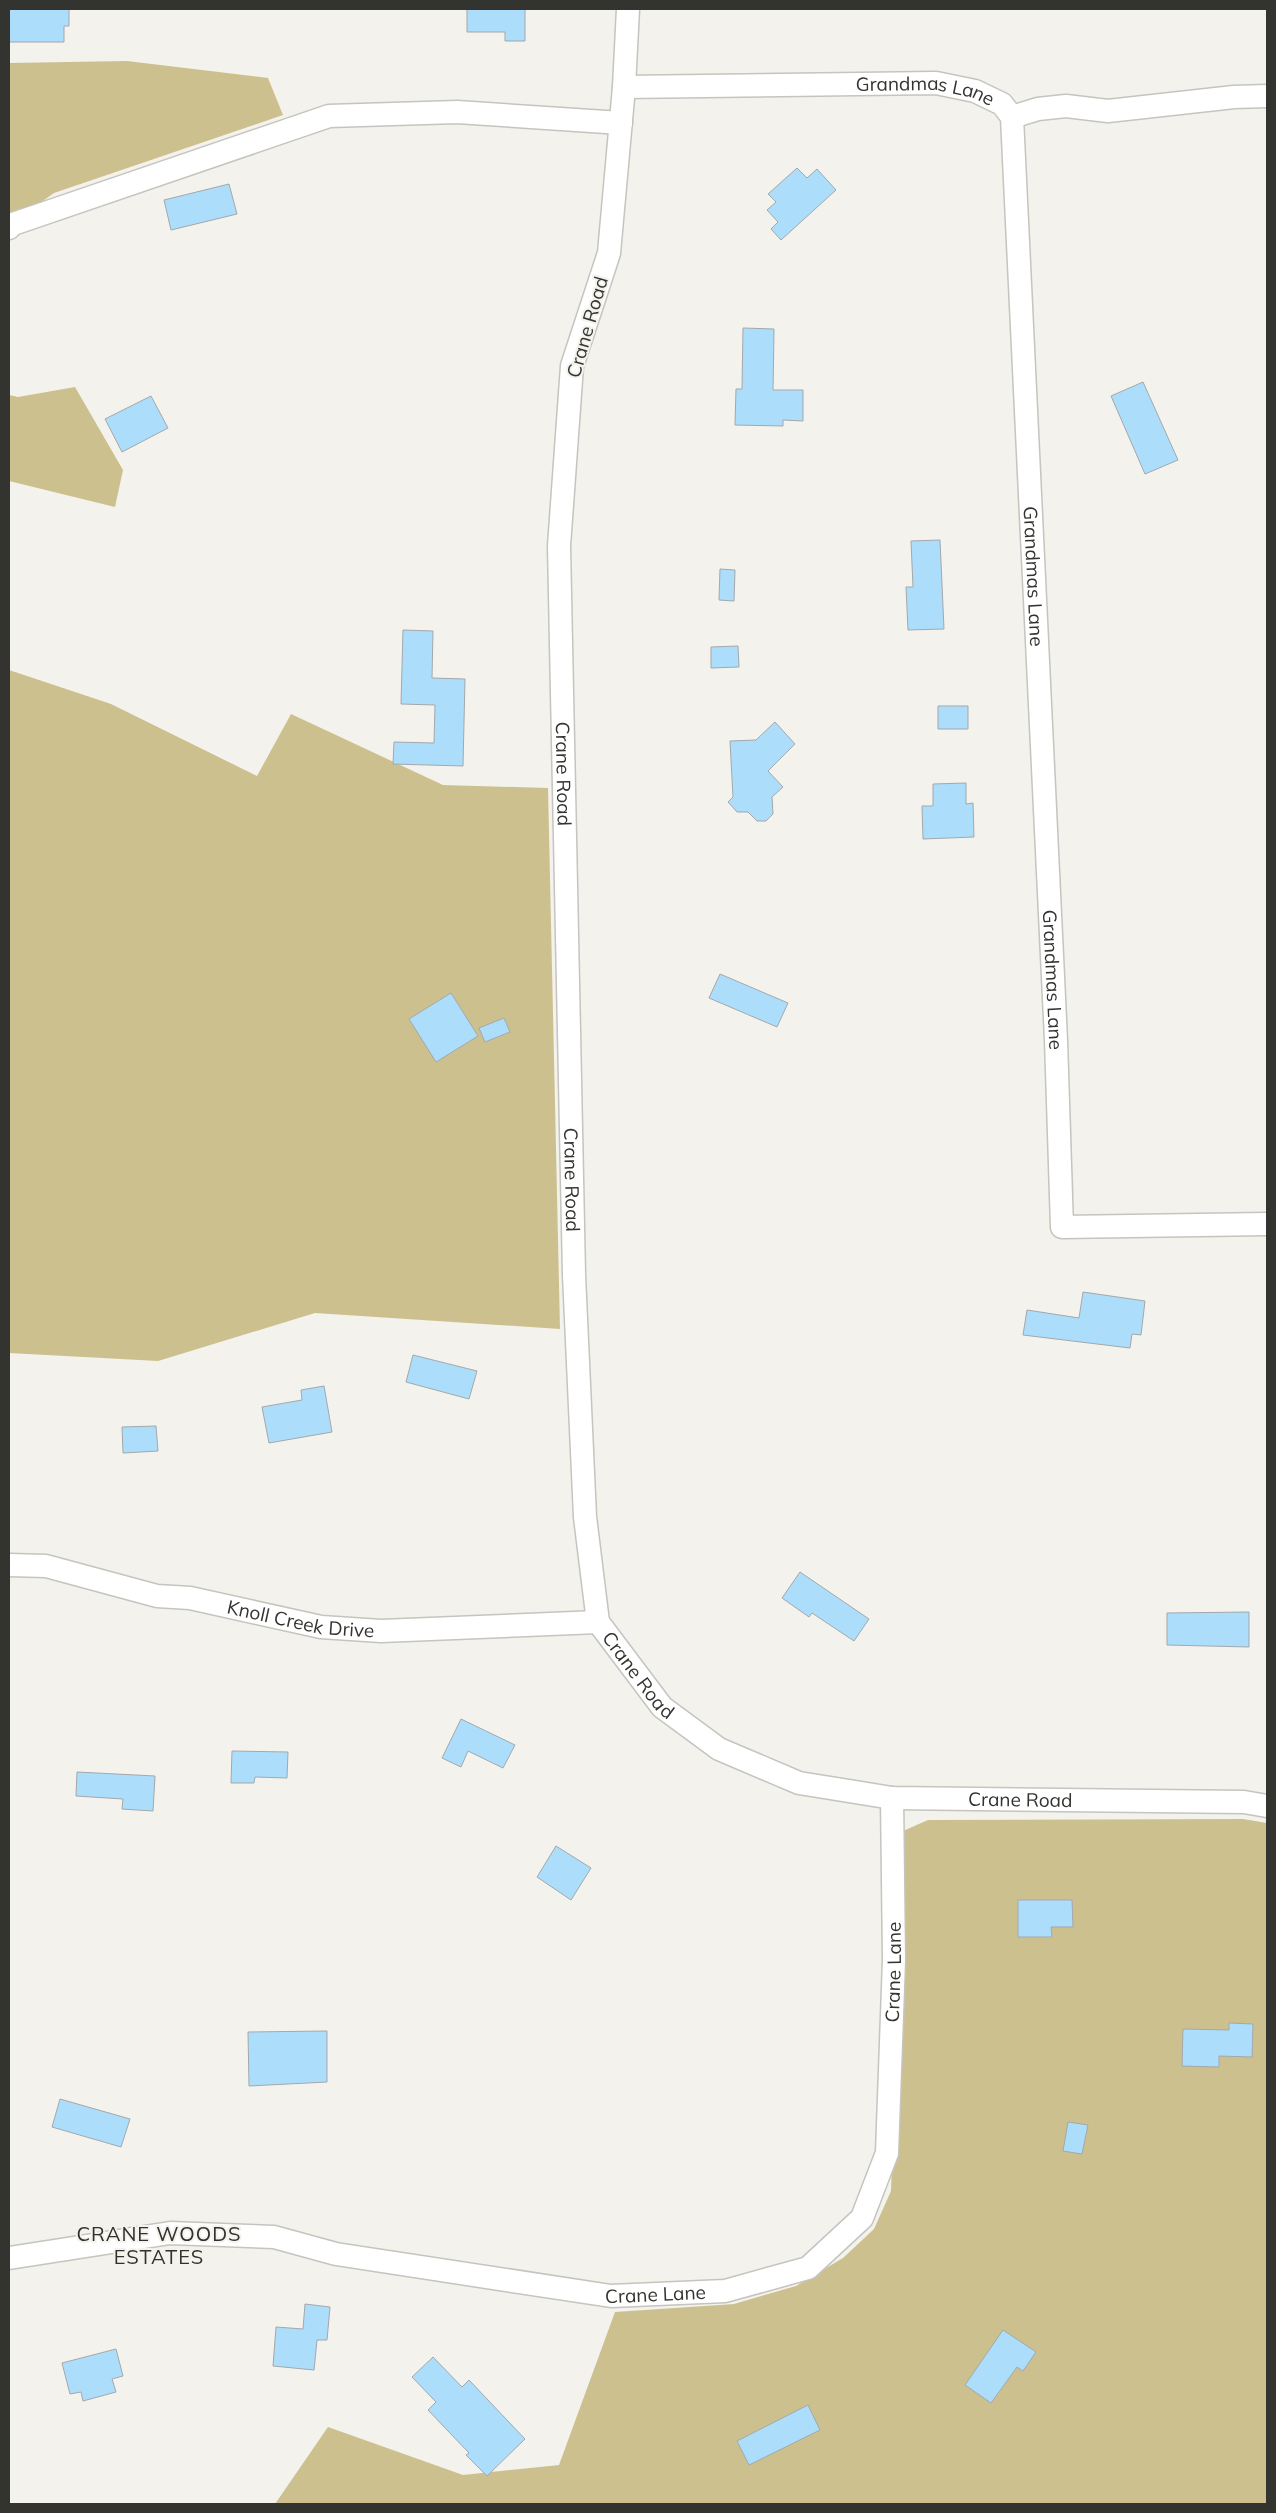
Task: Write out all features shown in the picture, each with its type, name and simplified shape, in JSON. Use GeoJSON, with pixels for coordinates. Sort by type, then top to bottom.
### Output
{"type":"FeatureCollection","features":[{"type":"Feature","properties":{"kind":"street","name":"Crane Road"},"geometry":{"type":"LineString","coordinates":[[628,9],[624,87],[609,253],[572,366],[559,546],[574,1283],[585,1517],[598,1622],[662,1708],[719,1749],[799,1783],[892,1798],[1244,1802],[1267,1806]]}},
{"type":"Feature","properties":{"kind":"street","name":"Grandmas Lane"},"geometry":{"type":"LineString","coordinates":[[624,87],[936,83],[975,91],[1002,104],[1012,116],[1056,1040],[1062,1227],[1267,1224]]}},
{"type":"Feature","properties":{"kind":"street"},"geometry":{"type":"LineString","coordinates":[[1012,116],[1038,109],[1066,106],[1108,110],[1234,97],[1267,96]]}},
{"type":"Feature","properties":{"kind":"street"},"geometry":{"type":"LineString","coordinates":[[9,228],[13,224],[329,116],[457,112],[620,123]]}},
{"type":"Feature","properties":{"kind":"street","name":"Knoll Creek Drive"},"geometry":{"type":"LineString","coordinates":[[9,1565],[46,1566],[157,1596],[190,1598],[321,1627],[381,1631],[598,1622]]}},
{"type":"Feature","properties":{"kind":"street","name":"Crane Lane"},"geometry":{"type":"LineString","coordinates":[[9,2258],[170,2233],[274,2237],[336,2254],[611,2296],[724,2291],[808,2268],[862,2218],[886,2153],[894,1960],[892,1798]]}},
{"type":"Feature","properties":{"kind":"shaded area"},"geometry":{"type":"Polygon","coordinates":[[[127,61],[268,78],[283,115],[54,193],[9,225],[9,63],[127,61]]]}},
{"type":"Feature","properties":{"kind":"shaded area"},"geometry":{"type":"Polygon","coordinates":[[[75,387],[123,470],[115,507],[9,481],[9,395],[18,397],[75,387]]]}},
{"type":"Feature","properties":{"kind":"shaded area"},"geometry":{"type":"Polygon","coordinates":[[[9,670],[111,704],[257,776],[291,714],[443,785],[548,788],[560,1329],[315,1313],[158,1361],[9,1353],[9,670]]]}},
{"type":"Feature","properties":{"kind":"shaded area"},"geometry":{"type":"Polygon","coordinates":[[[1243,1819],[1267,1823],[1267,2504],[275,2504],[328,2427],[463,2475],[559,2465],[615,2312],[734,2304],[796,2286],[843,2258],[874,2229],[891,2191],[903,1831],[928,1820],[1243,1819]]]}},
{"type":"Feature","properties":{"kind":"building"},"geometry":{"type":"Polygon","coordinates":[[[9,9],[69,9],[69,26],[64,26],[64,42],[9,42],[9,9]]]}},
{"type":"Feature","properties":{"kind":"building"},"geometry":{"type":"Polygon","coordinates":[[[467,9],[525,9],[525,41],[505,41],[505,32],[467,32],[467,9]]]}},
{"type":"Feature","properties":{"kind":"building"},"geometry":{"type":"Polygon","coordinates":[[[797,168],[807,178],[817,169],[836,190],[781,240],[771,229],[778,222],[767,210],[776,202],[768,194],[797,168]]]}},
{"type":"Feature","properties":{"kind":"building"},"geometry":{"type":"Polygon","coordinates":[[[229,184],[237,214],[171,230],[164,200],[229,184]]]}},
{"type":"Feature","properties":{"kind":"building"},"geometry":{"type":"Polygon","coordinates":[[[743,328],[774,329],[773,390],[803,390],[803,421],[783,420],[783,426],[735,425],[736,389],[742,389],[743,328]]]}},
{"type":"Feature","properties":{"kind":"building"},"geometry":{"type":"Polygon","coordinates":[[[1143,382],[1178,460],[1145,474],[1111,396],[1143,382]]]}},
{"type":"Feature","properties":{"kind":"building"},"geometry":{"type":"Polygon","coordinates":[[[151,396],[168,428],[122,452],[105,419],[151,396]]]}},
{"type":"Feature","properties":{"kind":"building"},"geometry":{"type":"Polygon","coordinates":[[[940,540],[944,629],[908,630],[906,587],[913,587],[911,541],[940,540]]]}},
{"type":"Feature","properties":{"kind":"building"},"geometry":{"type":"Polygon","coordinates":[[[720,569],[735,570],[734,601],[719,600],[720,569]]]}},
{"type":"Feature","properties":{"kind":"building"},"geometry":{"type":"Polygon","coordinates":[[[403,630],[433,631],[432,678],[465,679],[463,766],[393,764],[394,742],[434,743],[435,705],[401,704],[403,630]]]}},
{"type":"Feature","properties":{"kind":"building"},"geometry":{"type":"Polygon","coordinates":[[[738,646],[739,667],[711,668],[711,647],[738,646]]]}},
{"type":"Feature","properties":{"kind":"building"},"geometry":{"type":"Polygon","coordinates":[[[938,706],[968,706],[968,729],[938,729],[938,706]]]}},
{"type":"Feature","properties":{"kind":"building"},"geometry":{"type":"Polygon","coordinates":[[[775,722],[795,744],[768,771],[783,787],[772,797],[773,814],[766,821],[757,821],[748,812],[737,812],[728,802],[733,797],[730,741],[756,740],[775,722]]]}},
{"type":"Feature","properties":{"kind":"building"},"geometry":{"type":"Polygon","coordinates":[[[966,783],[966,804],[973,803],[974,837],[923,839],[922,806],[933,806],[933,784],[966,783]]]}},
{"type":"Feature","properties":{"kind":"building"},"geometry":{"type":"Polygon","coordinates":[[[720,974],[788,1003],[777,1027],[709,998],[720,974]]]}},
{"type":"Feature","properties":{"kind":"building"},"geometry":{"type":"Polygon","coordinates":[[[451,993],[478,1036],[436,1062],[409,1019],[451,993]]]}},
{"type":"Feature","properties":{"kind":"building"},"geometry":{"type":"Polygon","coordinates":[[[504,1018],[510,1032],[485,1042],[479,1028],[504,1018]]]}},
{"type":"Feature","properties":{"kind":"building"},"geometry":{"type":"Polygon","coordinates":[[[1083,1292],[1145,1301],[1141,1335],[1132,1334],[1130,1348],[1023,1335],[1027,1310],[1079,1318],[1083,1292]]]}},
{"type":"Feature","properties":{"kind":"building"},"geometry":{"type":"Polygon","coordinates":[[[413,1355],[477,1371],[469,1399],[406,1382],[413,1355]]]}},
{"type":"Feature","properties":{"kind":"building"},"geometry":{"type":"Polygon","coordinates":[[[324,1386],[332,1432],[269,1443],[262,1407],[302,1400],[301,1390],[324,1386]]]}},
{"type":"Feature","properties":{"kind":"building"},"geometry":{"type":"Polygon","coordinates":[[[156,1426],[158,1451],[123,1453],[122,1427],[156,1426]]]}},
{"type":"Feature","properties":{"kind":"building"},"geometry":{"type":"Polygon","coordinates":[[[800,1572],[869,1619],[854,1641],[812,1613],[809,1617],[782,1598],[800,1572]]]}},
{"type":"Feature","properties":{"kind":"building"},"geometry":{"type":"Polygon","coordinates":[[[1249,1612],[1249,1647],[1167,1645],[1167,1613],[1249,1612]]]}},
{"type":"Feature","properties":{"kind":"building"},"geometry":{"type":"Polygon","coordinates":[[[461,1719],[515,1745],[503,1768],[468,1751],[461,1767],[442,1758],[461,1719]]]}},
{"type":"Feature","properties":{"kind":"building"},"geometry":{"type":"Polygon","coordinates":[[[232,1751],[288,1752],[287,1778],[255,1777],[254,1783],[231,1783],[232,1751]]]}},
{"type":"Feature","properties":{"kind":"building"},"geometry":{"type":"Polygon","coordinates":[[[77,1772],[155,1776],[153,1811],[122,1809],[123,1799],[76,1796],[77,1772]]]}},
{"type":"Feature","properties":{"kind":"building"},"geometry":{"type":"Polygon","coordinates":[[[556,1846],[591,1868],[571,1900],[537,1877],[556,1846]]]}},
{"type":"Feature","properties":{"kind":"building"},"geometry":{"type":"Polygon","coordinates":[[[1018,1900],[1072,1900],[1073,1927],[1051,1927],[1052,1937],[1018,1937],[1018,1900]]]}},
{"type":"Feature","properties":{"kind":"building"},"geometry":{"type":"Polygon","coordinates":[[[1229,2023],[1253,2024],[1252,2057],[1219,2056],[1219,2067],[1182,2066],[1183,2029],[1229,2030],[1229,2023]]]}},
{"type":"Feature","properties":{"kind":"building"},"geometry":{"type":"Polygon","coordinates":[[[327,2031],[327,2082],[249,2086],[248,2032],[327,2031]]]}},
{"type":"Feature","properties":{"kind":"building"},"geometry":{"type":"Polygon","coordinates":[[[60,2099],[130,2119],[121,2147],[52,2127],[60,2099]]]}},
{"type":"Feature","properties":{"kind":"building"},"geometry":{"type":"Polygon","coordinates":[[[1068,2122],[1088,2125],[1082,2154],[1063,2151],[1068,2122]]]}},
{"type":"Feature","properties":{"kind":"building"},"geometry":{"type":"Polygon","coordinates":[[[305,2304],[330,2307],[327,2340],[317,2340],[314,2370],[273,2366],[276,2327],[303,2329],[305,2304]]]}},
{"type":"Feature","properties":{"kind":"building"},"geometry":{"type":"Polygon","coordinates":[[[1003,2330],[1036,2352],[1023,2371],[1017,2367],[991,2403],[965,2385],[1003,2330]]]}},
{"type":"Feature","properties":{"kind":"building"},"geometry":{"type":"Polygon","coordinates":[[[116,2349],[123,2376],[112,2379],[116,2392],[83,2401],[81,2392],[70,2394],[62,2363],[116,2349]]]}},
{"type":"Feature","properties":{"kind":"building"},"geometry":{"type":"Polygon","coordinates":[[[433,2357],[462,2387],[469,2380],[525,2439],[487,2476],[466,2455],[469,2453],[428,2410],[436,2402],[412,2377],[433,2357]]]}},
{"type":"Feature","properties":{"kind":"building"},"geometry":{"type":"Polygon","coordinates":[[[808,2405],[820,2430],[749,2465],[737,2441],[808,2405]]]}},
{"type":"Feature","properties":{"kind":"district","name":"CRANE WOODS ESTATES"},"geometry":{"type":"Point","coordinates":[159,2246]}}]}
